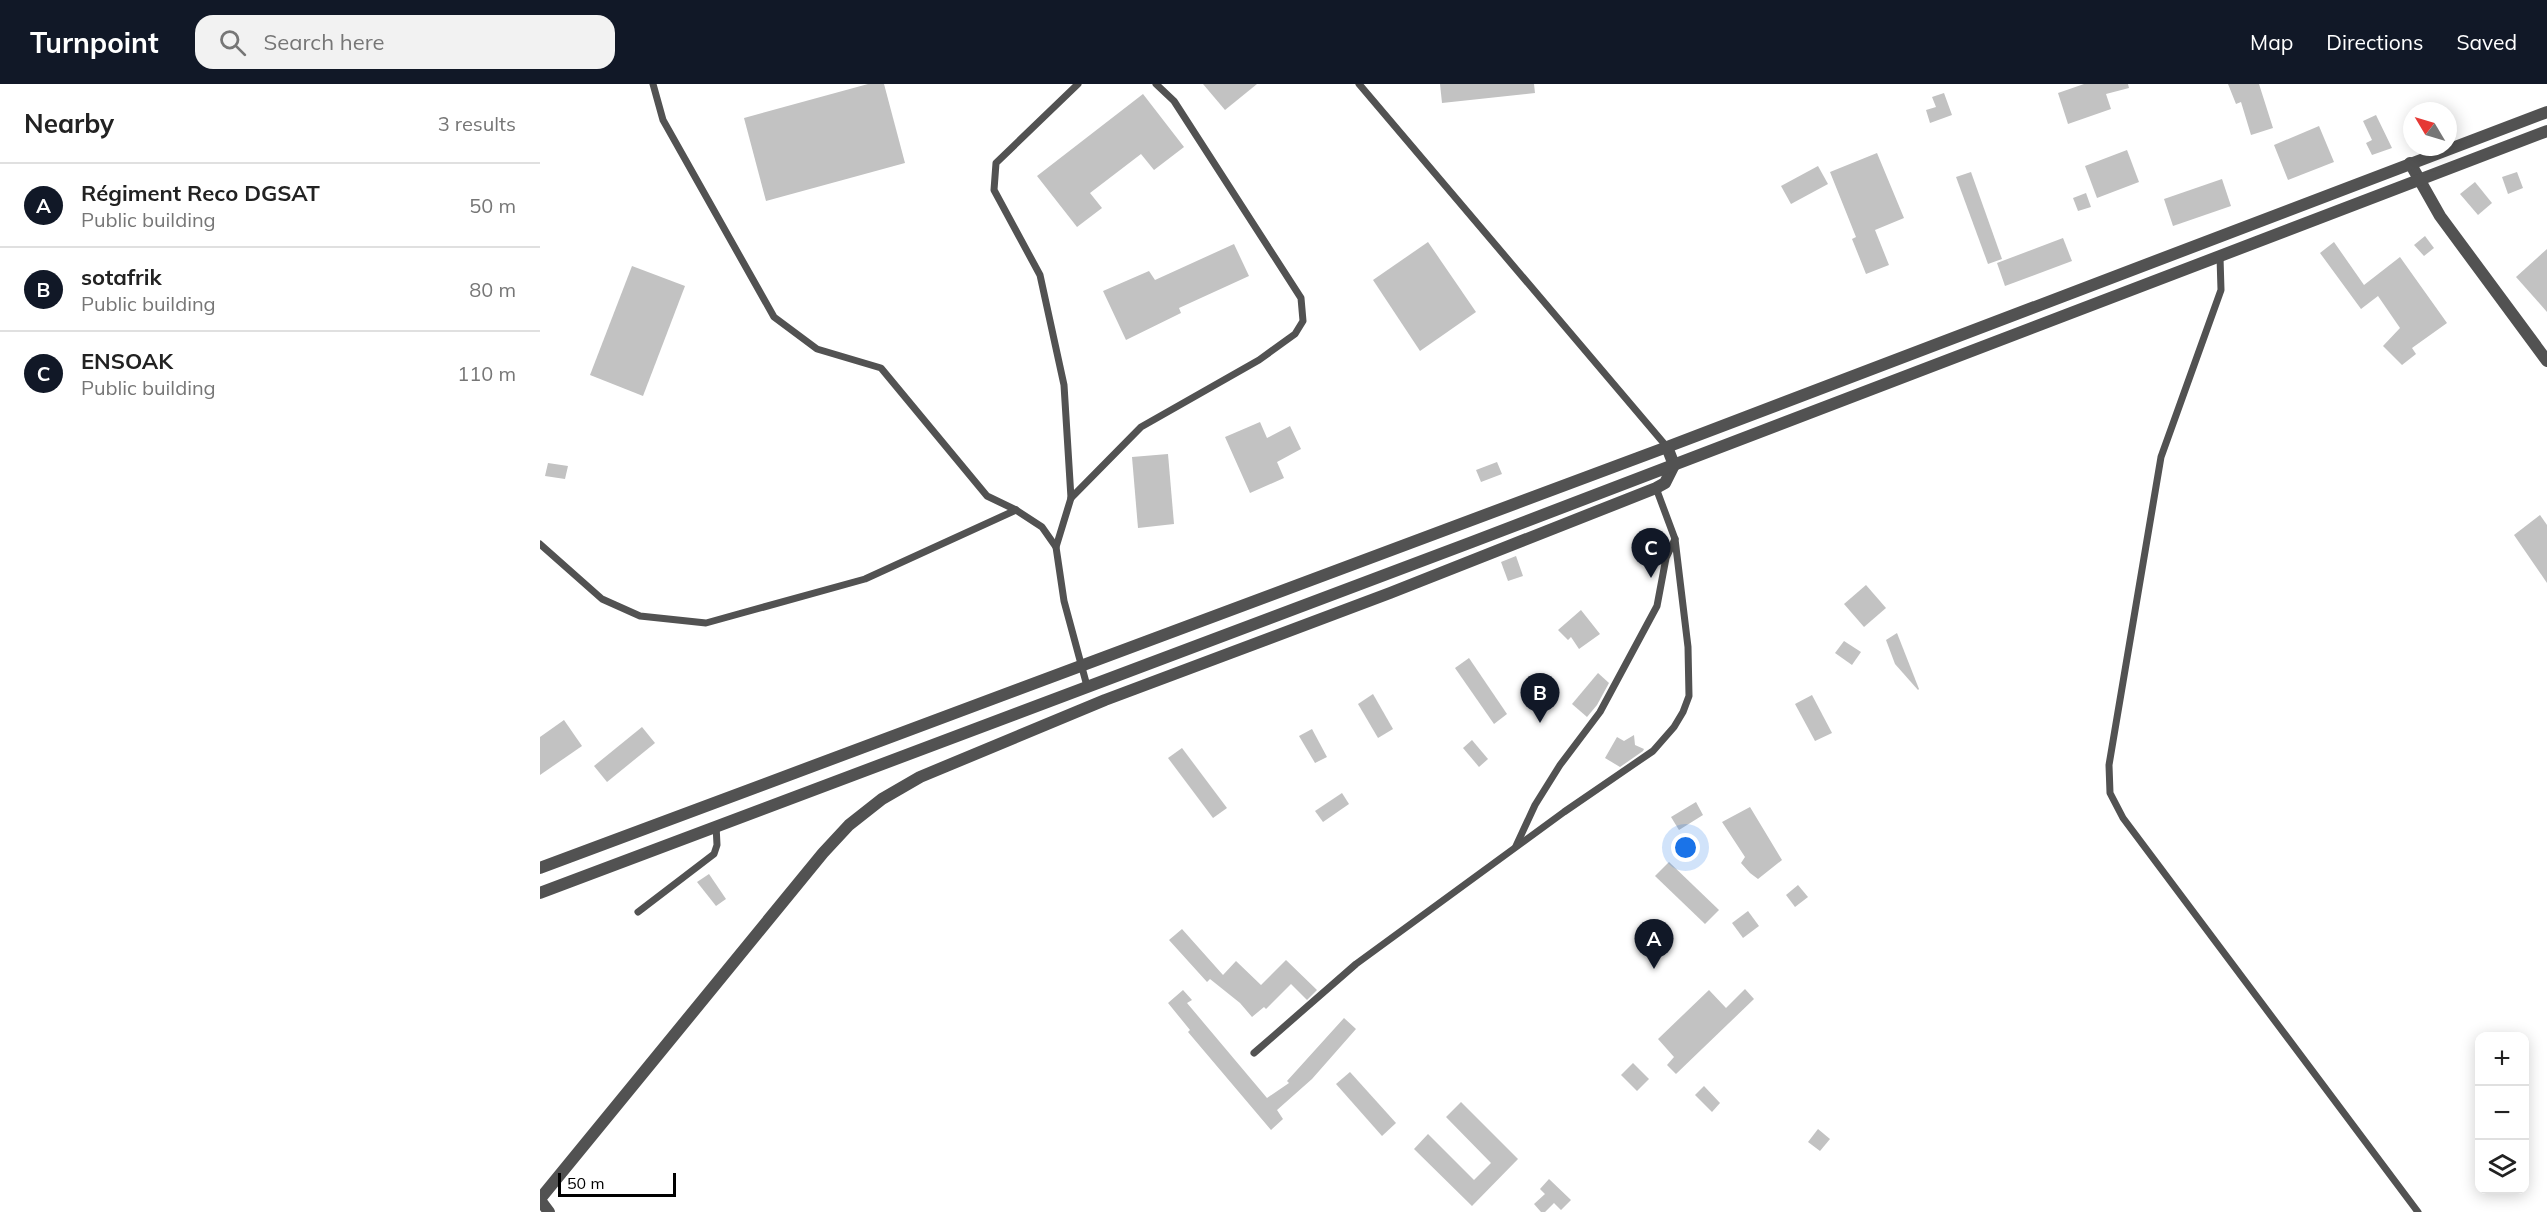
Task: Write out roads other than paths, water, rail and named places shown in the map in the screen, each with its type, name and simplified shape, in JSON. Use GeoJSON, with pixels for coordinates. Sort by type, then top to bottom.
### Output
{"type":"FeatureCollection","features":[{"type":"Feature","properties":{"kind":"street"},"geometry":{"type":"LineString","coordinates":[[540,868],[1667,447],[2547,112]]}},
{"type":"Feature","properties":{"kind":"street"},"geometry":{"type":"LineString","coordinates":[[540,893],[1674,465],[2547,131]]}},
{"type":"Feature","properties":{"kind":"street"},"geometry":{"type":"LineString","coordinates":[[2410,163],[2440,216],[2547,361]]}},
{"type":"Feature","properties":{"kind":"street"},"geometry":{"type":"LineString","coordinates":[[549,1212],[540,1199],[823,853],[849,825],[882,799],[920,777],[1105,700],[1390,593],[1656,488],[1665,483],[1674,465],[1667,447]]}},
{"type":"Feature","properties":{"kind":"lane"},"geometry":{"type":"LineString","coordinates":[[653,84],[663,120],[774,317],[817,349],[881,368],[987,496],[1016,510],[1042,527],[1056,547]]}},
{"type":"Feature","properties":{"kind":"lane"},"geometry":{"type":"LineString","coordinates":[[1078,84],[996,163],[994,190],[1040,275],[1064,385],[1071,498],[1056,547],[1064,601],[1087,686]]}},
{"type":"Feature","properties":{"kind":"lane"},"geometry":{"type":"LineString","coordinates":[[1071,498],[1141,427],[1259,360],[1295,334],[1303,321],[1301,298],[1174,101],[1156,84]]}},
{"type":"Feature","properties":{"kind":"lane"},"geometry":{"type":"LineString","coordinates":[[1359,84],[1667,447]]}},
{"type":"Feature","properties":{"kind":"lane"},"geometry":{"type":"LineString","coordinates":[[2220,257],[2221,290],[2161,457],[2109,765],[2110,794],[2130,827],[2418,1212]]}},
{"type":"Feature","properties":{"kind":"lane"},"geometry":{"type":"LineString","coordinates":[[1254,1053],[1356,964],[1653,751],[1683,712],[1689,696],[1688,647],[1681,579],[1674,540],[1656,488]]}},
{"type":"Feature","properties":{"kind":"lane"},"geometry":{"type":"LineString","coordinates":[[540,544],[602,599],[640,616],[706,623],[865,579],[1016,510]]}},
{"type":"Feature","properties":{"kind":"lane"},"geometry":{"type":"LineString","coordinates":[[1515,848],[1535,805],[1600,712],[1657,606],[1666,558],[1674,540]]}},
{"type":"Feature","properties":{"kind":"lane"},"geometry":{"type":"LineString","coordinates":[[638,912],[714,854],[717,845],[716,825]]}},
{"type":"Feature","properties":{"kind":"place","name":"ENSOAK"},"geometry":{"type":"Point","coordinates":[1651,578]}},
{"type":"Feature","properties":{"kind":"place","name":"sotafrik"},"geometry":{"type":"Point","coordinates":[1540,723]}},
{"type":"Feature","properties":{"kind":"place","name":"Régiment Reco DGSAT"},"geometry":{"type":"Point","coordinates":[1654,969]}}]}
